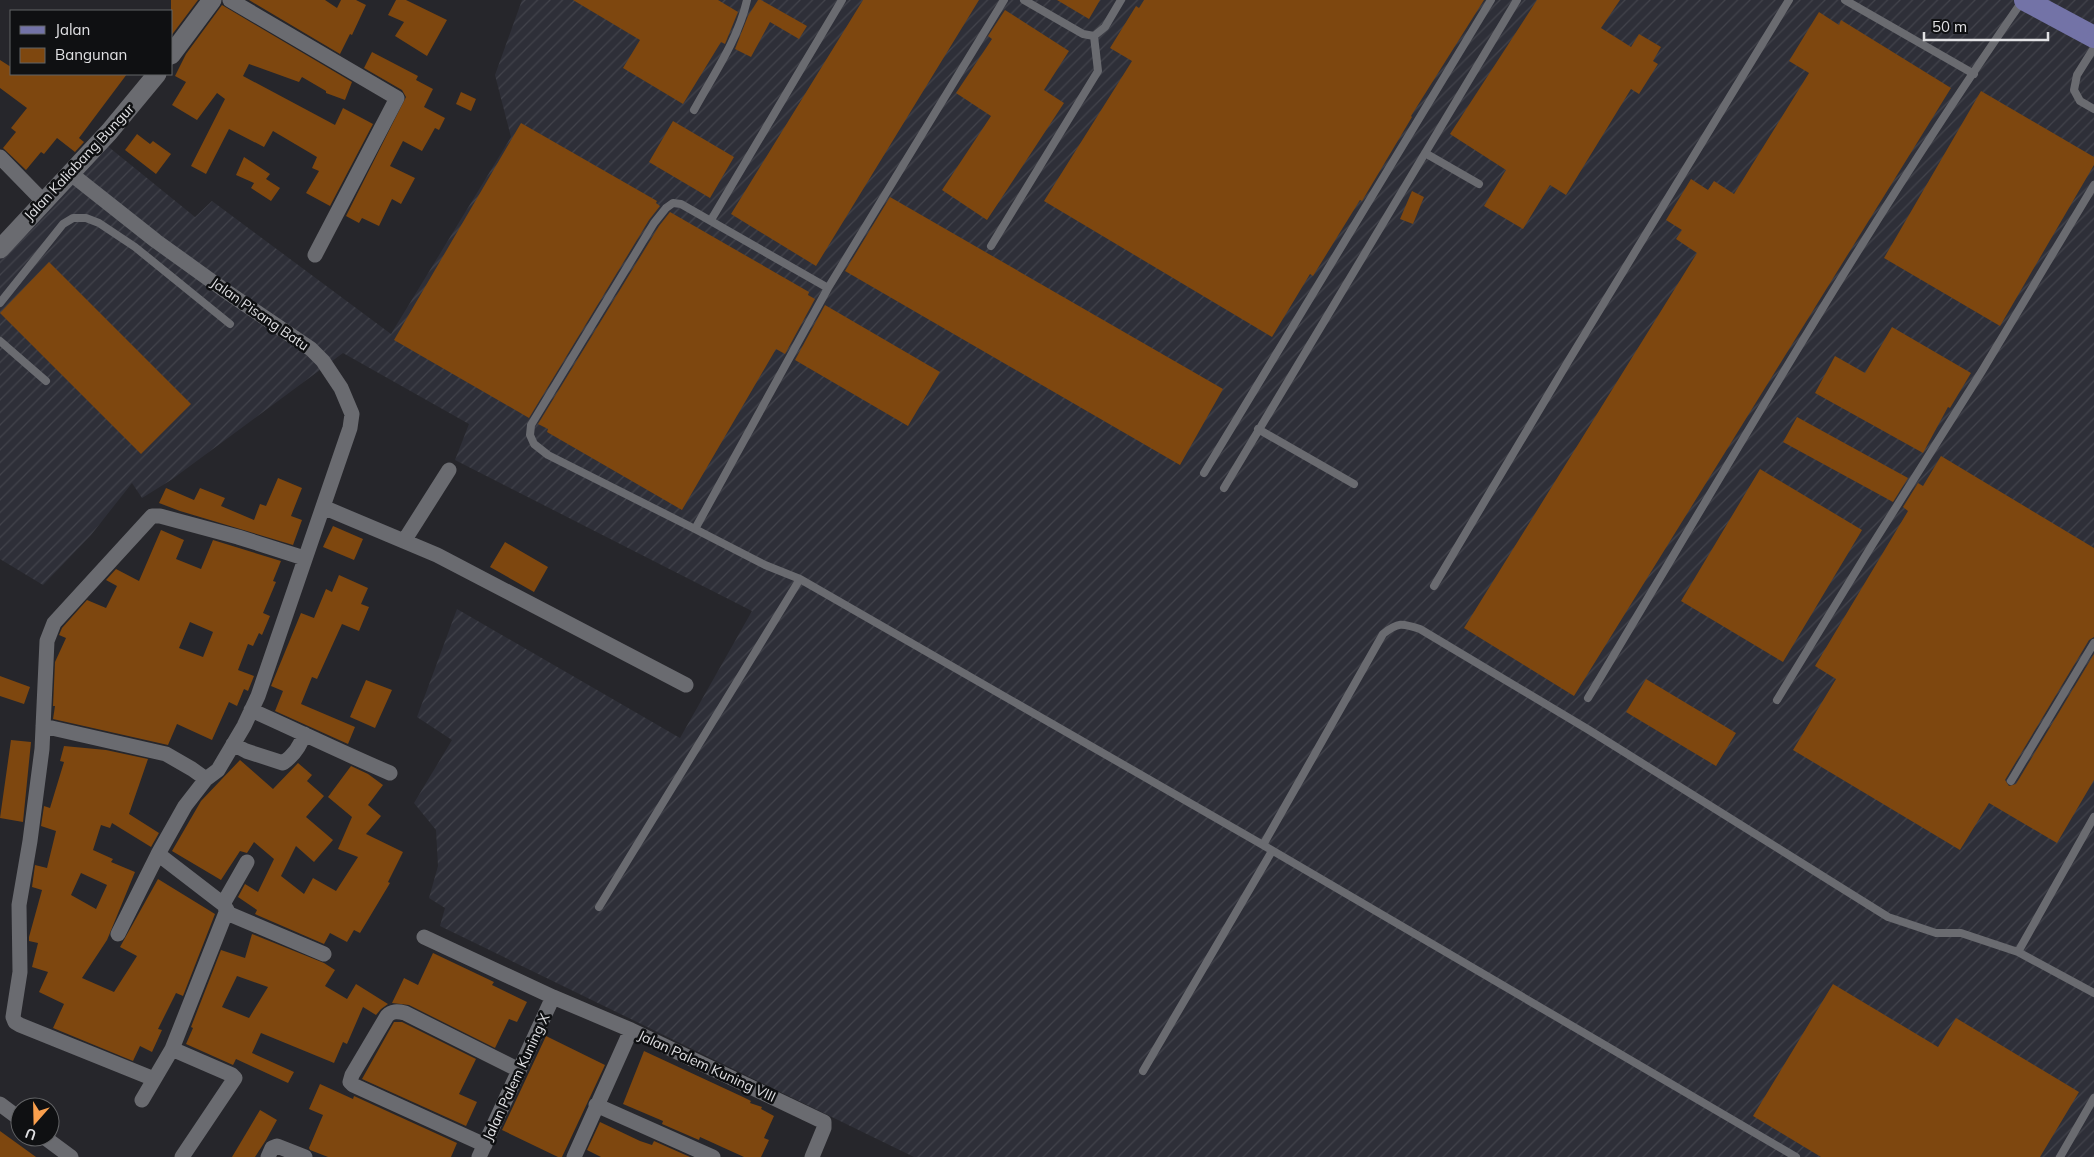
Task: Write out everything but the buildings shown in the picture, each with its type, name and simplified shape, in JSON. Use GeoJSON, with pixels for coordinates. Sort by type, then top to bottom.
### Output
{"type":"FeatureCollection","features":[{"type":"Feature","properties":{"kind":"main road"},"geometry":{"type":"LineString","coordinates":[[2024,0],[2094,37]]}},
{"type":"Feature","properties":{"kind":"street"},"geometry":{"type":"LineString","coordinates":[[172,54],[212,0]]}},
{"type":"Feature","properties":{"kind":"street"},"geometry":{"type":"LineString","coordinates":[[230,0],[397,98],[315,255]]}},
{"type":"Feature","properties":{"kind":"street","name":"Jalan Kaliabang Bungur"},"geometry":{"type":"LineString","coordinates":[[0,249],[109,132],[156,75]]}},
{"type":"Feature","properties":{"kind":"street"},"geometry":{"type":"LineString","coordinates":[[0,157],[43,201]]}},
{"type":"Feature","properties":{"kind":"street","name":"Jalan Pisang Batu"},"geometry":{"type":"LineString","coordinates":[[70,173],[156,241],[311,349],[323,360],[341,388],[352,414],[350,428],[258,696],[218,770],[206,779],[185,806],[158,854],[118,934]]}},
{"type":"Feature","properties":{"kind":"street"},"geometry":{"type":"LineString","coordinates":[[404,541],[449,470]]}},
{"type":"Feature","properties":{"kind":"street"},"geometry":{"type":"LineString","coordinates":[[323,507],[454,564],[686,684]]}},
{"type":"Feature","properties":{"kind":"street"},"geometry":{"type":"LineString","coordinates":[[154,1079],[20,1025],[15,1022],[13,1017],[20,972],[20,906],[42,749],[47,641],[54,623],[152,516],[160,516],[238,537],[304,558]]}},
{"type":"Feature","properties":{"kind":"street"},"geometry":{"type":"LineString","coordinates":[[251,710],[328,747],[390,773]]}},
{"type":"Feature","properties":{"kind":"street"},"geometry":{"type":"LineString","coordinates":[[42,726],[166,754],[206,779]]}},
{"type":"Feature","properties":{"kind":"street"},"geometry":{"type":"LineString","coordinates":[[233,744],[246,751],[283,763],[293,756],[304,734]]}},
{"type":"Feature","properties":{"kind":"street"},"geometry":{"type":"LineString","coordinates":[[158,854],[225,909],[324,954]]}},
{"type":"Feature","properties":{"kind":"street"},"geometry":{"type":"LineString","coordinates":[[142,1100],[172,1049],[225,909],[248,862]]}},
{"type":"Feature","properties":{"kind":"street","name":"Jalan Palem Kuning VIII"},"geometry":{"type":"LineString","coordinates":[[424,936],[553,998],[631,1030],[824,1122],[824,1128],[812,1157]]}},
{"type":"Feature","properties":{"kind":"street","name":"Jalan Palem Kuning X"},"geometry":{"type":"LineString","coordinates":[[482,1151],[553,998]]}},
{"type":"Feature","properties":{"kind":"street"},"geometry":{"type":"LineString","coordinates":[[482,1151],[353,1085],[350,1082],[352,1075],[386,1016],[391,1012],[404,1013],[519,1070]]}},
{"type":"Feature","properties":{"kind":"street"},"geometry":{"type":"LineString","coordinates":[[574,1157],[631,1030]]}},
{"type":"Feature","properties":{"kind":"street"},"geometry":{"type":"LineString","coordinates":[[172,1049],[235,1078],[182,1157]]}},
{"type":"Feature","properties":{"kind":"street"},"geometry":{"type":"LineString","coordinates":[[596,1105],[713,1157]]}},
{"type":"Feature","properties":{"kind":"street"},"geometry":{"type":"LineString","coordinates":[[268,1157],[272,1148],[277,1146],[305,1157]]}},
{"type":"Feature","properties":{"kind":"street"},"geometry":{"type":"LineString","coordinates":[[57,1147],[70,1157]]}},
{"type":"Feature","properties":{"kind":"lane"},"geometry":{"type":"LineString","coordinates":[[694,110],[731,43],[741,21],[747,0]]}},
{"type":"Feature","properties":{"kind":"lane"},"geometry":{"type":"LineString","coordinates":[[710,220],[842,0]]}},
{"type":"Feature","properties":{"kind":"lane"},"geometry":{"type":"LineString","coordinates":[[695,529],[828,288],[1004,0]]}},
{"type":"Feature","properties":{"kind":"lane"},"geometry":{"type":"LineString","coordinates":[[1024,0],[1083,34],[1094,36],[1105,27],[1121,0]]}},
{"type":"Feature","properties":{"kind":"lane"},"geometry":{"type":"LineString","coordinates":[[1204,473],[1491,0]]}},
{"type":"Feature","properties":{"kind":"lane"},"geometry":{"type":"LineString","coordinates":[[1224,488],[1517,0]]}},
{"type":"Feature","properties":{"kind":"lane"},"geometry":{"type":"LineString","coordinates":[[1434,586],[1574,352],[1789,0]]}},
{"type":"Feature","properties":{"kind":"lane"},"geometry":{"type":"LineString","coordinates":[[1845,0],[1974,74]]}},
{"type":"Feature","properties":{"kind":"lane"},"geometry":{"type":"LineString","coordinates":[[1588,698],[1792,356],[1910,170],[2024,0]]}},
{"type":"Feature","properties":{"kind":"lane"},"geometry":{"type":"LineString","coordinates":[[990,246],[1098,71],[1094,36]]}},
{"type":"Feature","properties":{"kind":"lane"},"geometry":{"type":"LineString","coordinates":[[2094,48],[2077,75],[2074,90],[2080,101],[2094,109]]}},
{"type":"Feature","properties":{"kind":"lane"},"geometry":{"type":"LineString","coordinates":[[1425,153],[1479,184]]}},
{"type":"Feature","properties":{"kind":"lane"},"geometry":{"type":"LineString","coordinates":[[1777,700],[1987,363],[2094,185]]}},
{"type":"Feature","properties":{"kind":"lane"},"geometry":{"type":"LineString","coordinates":[[828,288],[710,220],[680,204],[674,203],[659,215],[531,425],[530,435],[534,444],[562,464],[765,565],[800,579],[1263,845],[1796,1157]]}},
{"type":"Feature","properties":{"kind":"lane"},"geometry":{"type":"LineString","coordinates":[[0,303],[63,224],[73,218],[86,218],[99,223],[135,248],[230,324]]}},
{"type":"Feature","properties":{"kind":"lane"},"geometry":{"type":"LineString","coordinates":[[0,341],[46,381]]}},
{"type":"Feature","properties":{"kind":"lane"},"geometry":{"type":"LineString","coordinates":[[1258,429],[1354,484]]}},
{"type":"Feature","properties":{"kind":"lane"},"geometry":{"type":"LineString","coordinates":[[599,906],[800,579]]}},
{"type":"Feature","properties":{"kind":"lane"},"geometry":{"type":"LineString","coordinates":[[1263,845],[1383,634],[1393,626],[1404,624],[1420,629],[1589,730],[1888,917],[1936,933],[1961,933],[2018,952],[2094,993]]}},
{"type":"Feature","properties":{"kind":"lane"},"geometry":{"type":"LineString","coordinates":[[2011,781],[2094,643]]}},
{"type":"Feature","properties":{"kind":"lane"},"geometry":{"type":"LineString","coordinates":[[2018,952],[2094,816]]}},
{"type":"Feature","properties":{"kind":"lane"},"geometry":{"type":"LineString","coordinates":[[1143,1071],[1272,851]]}},
{"type":"Feature","properties":{"kind":"lane"},"geometry":{"type":"LineString","coordinates":[[2060,1157],[2094,1098]]}},
{"type":"Feature","properties":{"kind":"shaded area"},"geometry":{"type":"Polygon","coordinates":[[[522,0],[2094,0],[2094,1157],[914,1157],[440,926],[445,908],[429,898],[438,866],[436,830],[414,803],[452,740],[417,717],[457,609],[680,738],[752,611],[455,460],[469,424],[343,353],[171,480],[142,498],[132,483],[91,535],[43,585],[0,559],[0,246],[105,144],[195,217],[212,201],[391,334],[511,137],[495,75],[522,0]]]}}]}
